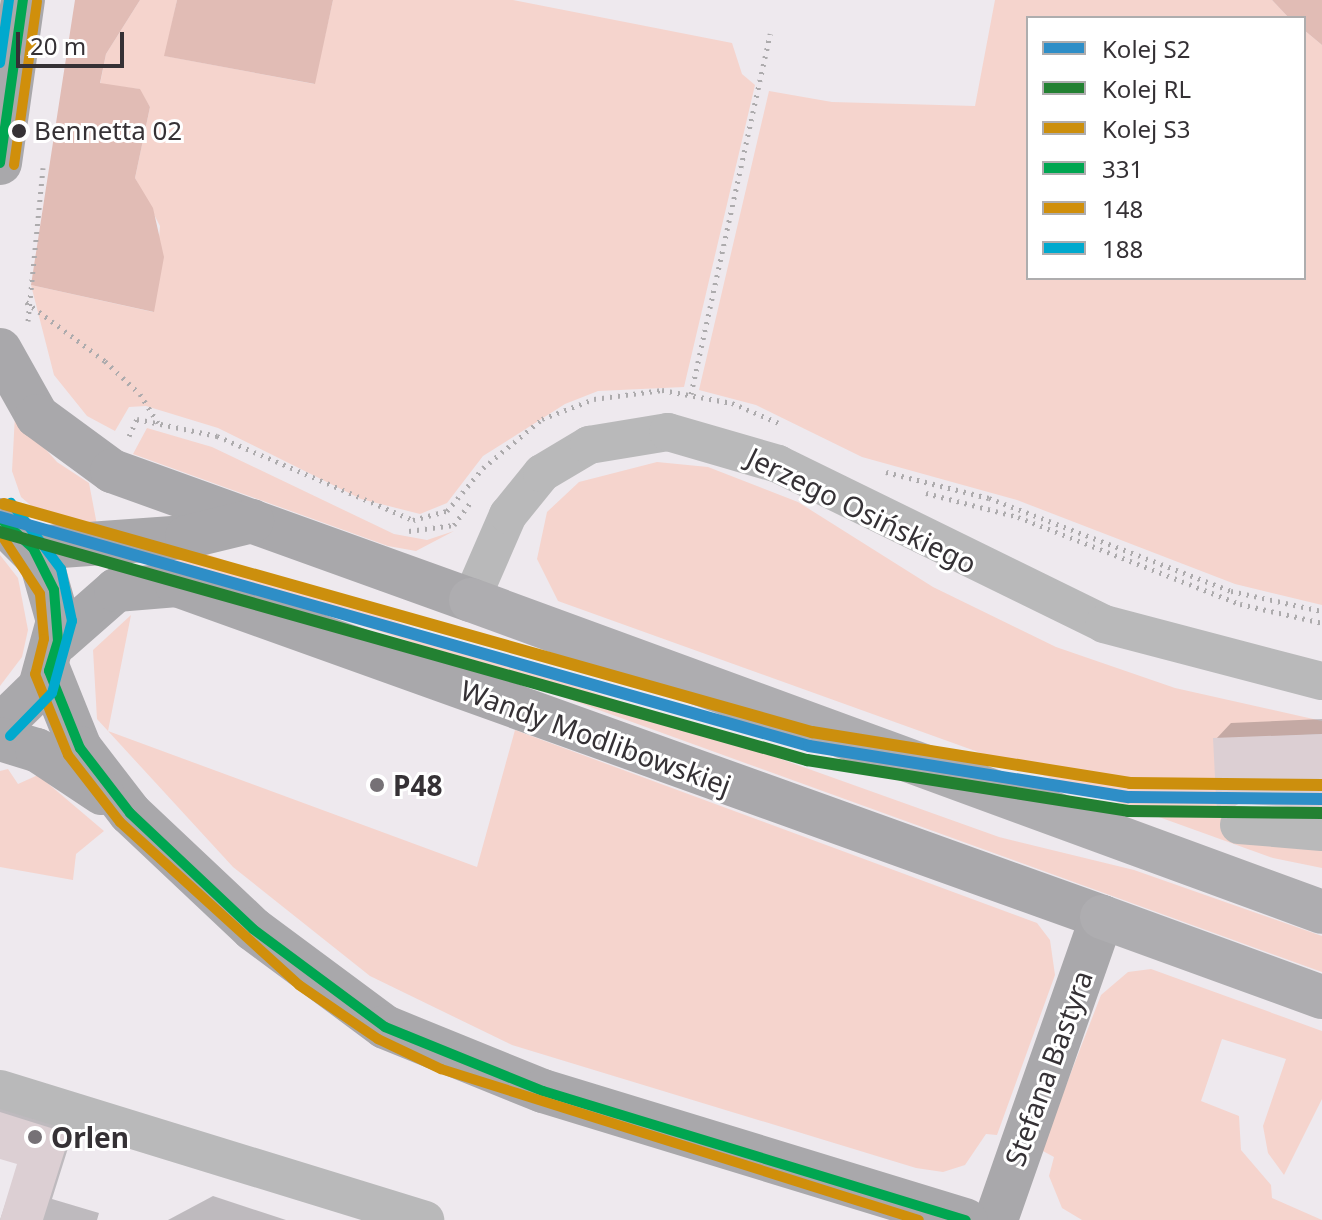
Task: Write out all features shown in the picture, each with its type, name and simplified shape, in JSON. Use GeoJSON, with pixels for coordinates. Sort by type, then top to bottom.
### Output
{"type":"FeatureCollection","features":[{"type":"Feature","properties":{"kind":"highway"},"geometry":{"type":"LineString","coordinates":[[471,600],[1245,878],[1322,912]]}},
{"type":"Feature","properties":{"kind":"highway"},"geometry":{"type":"LineString","coordinates":[[1245,878],[1322,892]]}},
{"type":"Feature","properties":{"kind":"highway"},"geometry":{"type":"LineString","coordinates":[[1102,917],[1322,997]]}},
{"type":"Feature","properties":{"kind":"main road"},"geometry":{"type":"LineString","coordinates":[[0,163],[23,0]]}},
{"type":"Feature","properties":{"kind":"main road"},"geometry":{"type":"LineString","coordinates":[[15,343],[37,416],[85,454],[252,521],[471,600]]}},
{"type":"Feature","properties":{"kind":"main road"},"geometry":{"type":"LineString","coordinates":[[9,525],[187,537],[252,521]]}},
{"type":"Feature","properties":{"kind":"main road"},"geometry":{"type":"LineString","coordinates":[[9,525],[54,590],[53,656],[80,748],[130,813],[253,929],[385,1027],[543,1091],[966,1220]]}},
{"type":"Feature","properties":{"kind":"main road","name":"Wandy Modlibowskiej"},"geometry":{"type":"LineString","coordinates":[[0,726],[30,702],[53,656],[116,590],[177,585],[1102,917]]}},
{"type":"Feature","properties":{"kind":"main road"},"geometry":{"type":"LineString","coordinates":[[0,739],[37,750],[130,813]]}},
{"type":"Feature","properties":{"kind":"main road","name":"Stefana Bastyra"},"geometry":{"type":"LineString","coordinates":[[996,1220],[1102,917]]}},
{"type":"Feature","properties":{"kind":"street","name":"Jerzego Osińskiego"},"geometry":{"type":"LineString","coordinates":[[471,600],[508,515],[542,473],[589,445],[668,432],[778,464],[1104,624],[1243,666],[1322,681]]}},
{"type":"Feature","properties":{"kind":"street"},"geometry":{"type":"LineString","coordinates":[[1239,825],[1322,832]]}},
{"type":"Feature","properties":{"kind":"street"},"geometry":{"type":"LineString","coordinates":[[0,1089],[128,1123],[425,1220]]}},
{"type":"Feature","properties":{"kind":"path"},"geometry":{"type":"LineString","coordinates":[[691,394],[770,34]]}},
{"type":"Feature","properties":{"kind":"path"},"geometry":{"type":"LineString","coordinates":[[15,343],[25,301],[44,158]]}},
{"type":"Feature","properties":{"kind":"path"},"geometry":{"type":"LineString","coordinates":[[25,301],[105,361],[140,394],[158,424]]}},
{"type":"Feature","properties":{"kind":"path"},"geometry":{"type":"LineString","coordinates":[[116,439],[125,444]]}},
{"type":"Feature","properties":{"kind":"shaded area"},"geometry":{"type":"Polygon","coordinates":[[[75,0],[140,0],[106,54],[100,83],[140,89],[150,107],[135,178],[153,208],[164,257],[154,312],[31,285],[75,0]]]}},
{"type":"Feature","properties":{"kind":"shaded area"},"geometry":{"type":"Polygon","coordinates":[[[140,0],[177,0],[165,56],[314,84],[333,0],[513,0],[732,43],[742,74],[755,85],[684,387],[598,391],[565,404],[483,456],[447,503],[420,514],[361,499],[218,428],[146,406],[129,407],[115,431],[87,416],[54,375],[31,285],[153,312],[160,226],[135,178],[150,107],[139,89],[100,84],[106,54],[140,0]]]}},
{"type":"Feature","properties":{"kind":"shaded area"},"geometry":{"type":"Polygon","coordinates":[[[177,0],[333,0],[315,84],[164,56],[177,0]]]}},
{"type":"Feature","properties":{"kind":"shaded area"},"geometry":{"type":"Polygon","coordinates":[[[995,0],[1272,0],[1287,16],[1026,16],[1026,280],[1306,280],[1306,32],[1322,45],[1322,605],[1235,584],[1017,500],[862,457],[756,405],[699,390],[769,91],[832,102],[975,106],[995,0]]]}},
{"type":"Feature","properties":{"kind":"shaded area"},"geometry":{"type":"Polygon","coordinates":[[[1272,0],[1322,0],[1322,45],[1306,32],[1306,16],[1287,16],[1272,0]]]}},
{"type":"Feature","properties":{"kind":"shaded area"},"geometry":{"type":"Polygon","coordinates":[[[15,415],[57,462],[89,483],[98,530],[57,528],[21,497],[12,471],[15,415]]]}},
{"type":"Feature","properties":{"kind":"shaded area"},"geometry":{"type":"Polygon","coordinates":[[[147,428],[212,447],[394,534],[427,540],[454,531],[416,551],[388,546],[133,454],[147,428]]]}},
{"type":"Feature","properties":{"kind":"shaded area"},"geometry":{"type":"Polygon","coordinates":[[[657,462],[708,467],[798,502],[933,587],[1056,647],[1175,688],[1322,721],[1322,734],[1214,739],[1217,817],[1322,844],[1322,868],[1273,858],[558,601],[537,559],[547,512],[579,482],[657,462]]]}},
{"type":"Feature","properties":{"kind":"shaded area"},"geometry":{"type":"Polygon","coordinates":[[[193,549],[999,837],[1134,870],[1322,936],[1322,972],[403,639],[163,561],[165,550],[193,549]]]}},
{"type":"Feature","properties":{"kind":"shaded area"},"geometry":{"type":"Polygon","coordinates":[[[0,555],[18,578],[28,630],[22,657],[0,686],[0,555]]]}},
{"type":"Feature","properties":{"kind":"shaded area"},"geometry":{"type":"Polygon","coordinates":[[[131,615],[108,731],[97,719],[93,650],[131,615]]]}},
{"type":"Feature","properties":{"kind":"shaded area"},"geometry":{"type":"Polygon","coordinates":[[[515,730],[1037,923],[1050,940],[1055,975],[997,1135],[986,1134],[965,1165],[943,1172],[916,1168],[512,1045],[370,976],[233,867],[108,731],[477,867],[515,730]]]}},
{"type":"Feature","properties":{"kind":"shaded area"},"geometry":{"type":"Polygon","coordinates":[[[8,769],[18,784],[38,775],[104,831],[76,854],[73,880],[0,867],[0,771],[8,769]]]}},
{"type":"Feature","properties":{"kind":"shaded area"},"geometry":{"type":"Polygon","coordinates":[[[1151,969],[1322,1031],[1322,1099],[1284,1175],[1268,1153],[1263,1126],[1286,1059],[1222,1039],[1201,1101],[1239,1116],[1241,1150],[1271,1185],[1272,1198],[1322,1220],[1082,1220],[1062,1208],[1049,1176],[1054,1157],[1041,1150],[1101,995],[1128,972],[1151,969]]]}},
{"type":"Feature","properties":{"kind":"building"},"geometry":{"type":"Polygon","coordinates":[[[1322,734],[1322,810],[1240,803],[1217,817],[1213,738],[1322,734]]]}},
{"type":"Feature","properties":{"kind":"building"},"geometry":{"type":"Polygon","coordinates":[[[0,1112],[70,1134],[43,1220],[0,1220],[17,1164],[0,1159],[0,1112]]]}},
{"type":"Feature","properties":{"kind":"rail line","name":"S3"},"geometry":{"type":"LineString","coordinates":[[4,504],[812,732],[1130,783],[1322,785]]}},
{"type":"Feature","properties":{"kind":"rail line","name":"S2"},"geometry":{"type":"LineString","coordinates":[[0,517],[809,746],[1129,797],[1322,799]]}},
{"type":"Feature","properties":{"kind":"rail line","name":"RL"},"geometry":{"type":"LineString","coordinates":[[0,532],[807,760],[1128,811],[1322,813]]}},
{"type":"Feature","properties":{"kind":"transit line","name":"188"},"geometry":{"type":"LineString","coordinates":[[0,63],[9,0]]}},
{"type":"Feature","properties":{"kind":"transit line","name":"331"},"geometry":{"type":"LineString","coordinates":[[0,163],[23,0]]}},
{"type":"Feature","properties":{"kind":"transit line","name":"148"},"geometry":{"type":"LineString","coordinates":[[14,165],[37,2]]}},
{"type":"Feature","properties":{"kind":"transit line","name":"188"},"geometry":{"type":"LineString","coordinates":[[10,736],[52,693],[72,621],[61,569],[11,503]]}},
{"type":"Feature","properties":{"kind":"transit line","name":"331"},"geometry":{"type":"LineString","coordinates":[[4,522],[33,548],[54,590],[58,641],[49,671]]}},
{"type":"Feature","properties":{"kind":"transit line","name":"148"},"geometry":{"type":"LineString","coordinates":[[0,533],[40,594],[44,639],[35,674],[68,755],[120,822],[299,985],[378,1039],[441,1069],[919,1220]]}},
{"type":"Feature","properties":{"kind":"transit line","name":"331"},"geometry":{"type":"LineString","coordinates":[[49,671],[80,748],[130,813],[253,929],[385,1027],[543,1091],[966,1220]]}},
{"type":"Feature","properties":{"kind":"place","name":"Bennetta 02"},"geometry":{"type":"Point","coordinates":[19,131]}},
{"type":"Feature","properties":{"kind":"place","name":"P48"},"geometry":{"type":"Point","coordinates":[377,785]}},
{"type":"Feature","properties":{"kind":"place","name":"Orlen"},"geometry":{"type":"Point","coordinates":[35,1137]}}]}
